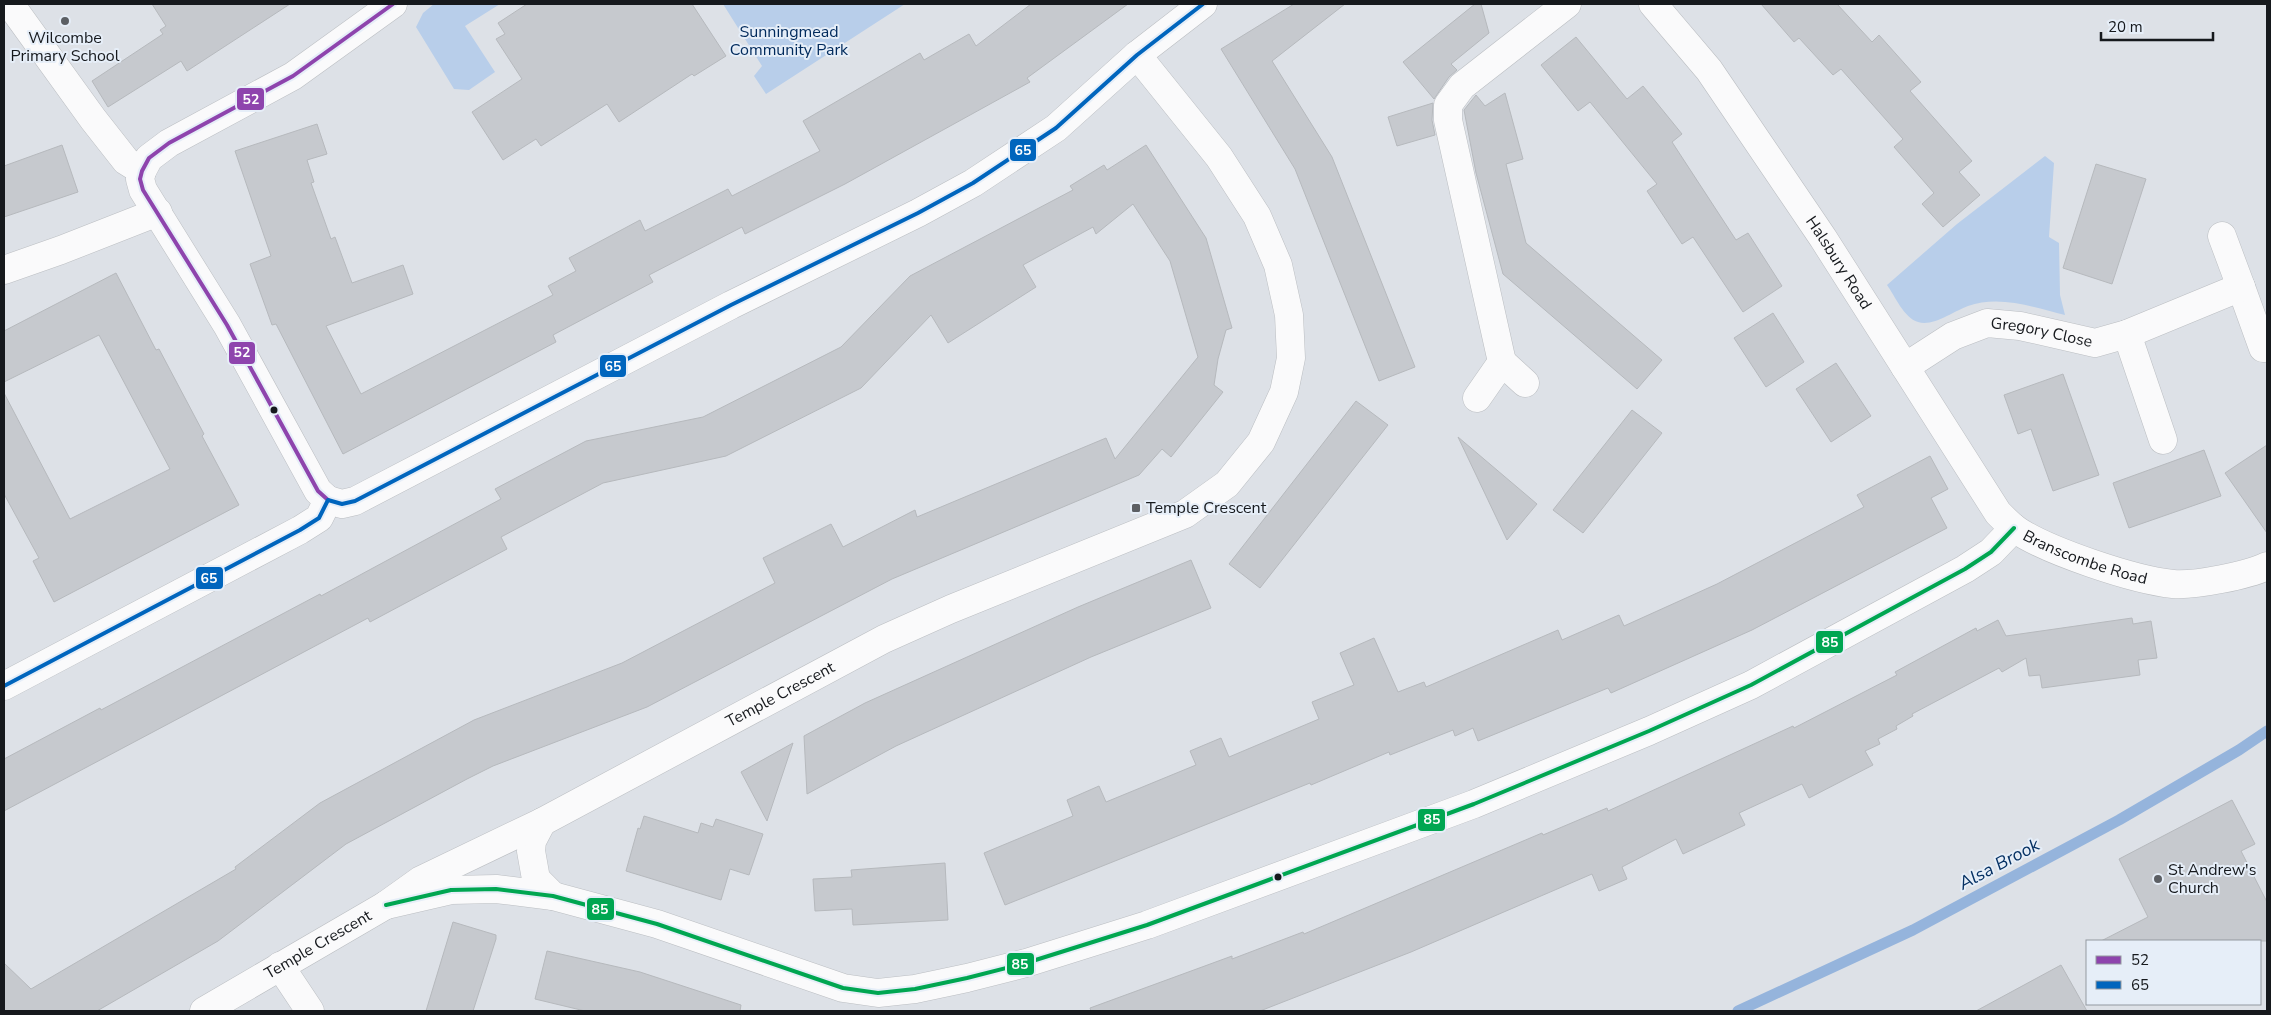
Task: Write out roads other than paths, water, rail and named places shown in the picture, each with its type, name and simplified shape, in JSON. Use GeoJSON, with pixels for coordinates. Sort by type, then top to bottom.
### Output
{"type":"FeatureCollection","features":[{"type":"Feature","properties":{"kind":"street"},"geometry":{"type":"LineString","coordinates":[[10,4],[98,126],[126,161],[142,171]]}},
{"type":"Feature","properties":{"kind":"street"},"geometry":{"type":"LineString","coordinates":[[393,4],[292,76],[168,143],[149,158],[140,179],[143,190],[227,325],[318,491],[328,500],[342,504],[355,501],[730,305],[918,213],[965,187],[1056,128],[1138,55],[1203,4]]}},
{"type":"Feature","properties":{"kind":"street"},"geometry":{"type":"LineString","coordinates":[[1525,383],[1502,362],[1448,120],[1448,105],[1462,86],[1567,4]]}},
{"type":"Feature","properties":{"kind":"street","name":"Halsbury Road"},"geometry":{"type":"LineString","coordinates":[[1653,4],[1709,70],[1823,238],[1998,513],[2014,528]]}},
{"type":"Feature","properties":{"kind":"street","name":"Temple Crescent"},"geometry":{"type":"LineString","coordinates":[[204,1011],[386,905],[421,880],[542,822],[884,639],[1184,514],[1227,484],[1261,442],[1284,392],[1291,358],[1289,315],[1278,265],[1257,216],[1219,157],[1138,55]]}},
{"type":"Feature","properties":{"kind":"street"},"geometry":{"type":"LineString","coordinates":[[4,270],[158,212]]}},
{"type":"Feature","properties":{"kind":"street"},"geometry":{"type":"LineString","coordinates":[[2222,236],[2263,348]]}},
{"type":"Feature","properties":{"kind":"street","name":"Gregory Close"},"geometry":{"type":"LineString","coordinates":[[1904,367],[1953,336],[1987,323],[2020,326],[2095,343],[2127,334],[2241,288]]}},
{"type":"Feature","properties":{"kind":"street"},"geometry":{"type":"LineString","coordinates":[[2127,334],[2163,440]]}},
{"type":"Feature","properties":{"kind":"street"},"geometry":{"type":"LineString","coordinates":[[1477,398],[1502,362]]}},
{"type":"Feature","properties":{"kind":"street"},"geometry":{"type":"LineString","coordinates":[[4,686],[300,530],[319,518],[328,500]]}},
{"type":"Feature","properties":{"kind":"street","name":"Branscombe Road"},"geometry":{"type":"LineString","coordinates":[[386,905],[452,890],[496,889],[553,896],[657,924],[843,988],[878,992],[915,989],[1026,963],[1147,925],[1465,808],[1649,731],[1751,685],[1965,569],[1990,552],[2014,528],[2036,541],[2077,557],[2133,575],[2174,584],[2229,578],[2265,568]]}},
{"type":"Feature","properties":{"kind":"street"},"geometry":{"type":"LineString","coordinates":[[542,822],[532,841],[531,851],[536,879],[553,896]]}},
{"type":"Feature","properties":{"kind":"street"},"geometry":{"type":"LineString","coordinates":[[280,966],[310,1011]]}},
{"type":"Feature","properties":{"kind":"waterway","name":"Alsa Brook"},"geometry":{"type":"LineString","coordinates":[[1738,1011],[1913,930],[2119,820],[2239,750],[2267,731]]}},
{"type":"Feature","properties":{"kind":"place","name":"Wilcombe Primary School"},"geometry":{"type":"Point","coordinates":[65,21]}},
{"type":"Feature","properties":{"kind":"place","name":"Temple Crescent"},"geometry":{"type":"Point","coordinates":[1136,508]}},
{"type":"Feature","properties":{"kind":"place","name":"St Andrew's Church"},"geometry":{"type":"Point","coordinates":[2158,879]}},
{"type":"Feature","properties":{"kind":"park label","name":"Sunningmead Community Park"},"geometry":{"type":"Point","coordinates":[789,41]}}]}
